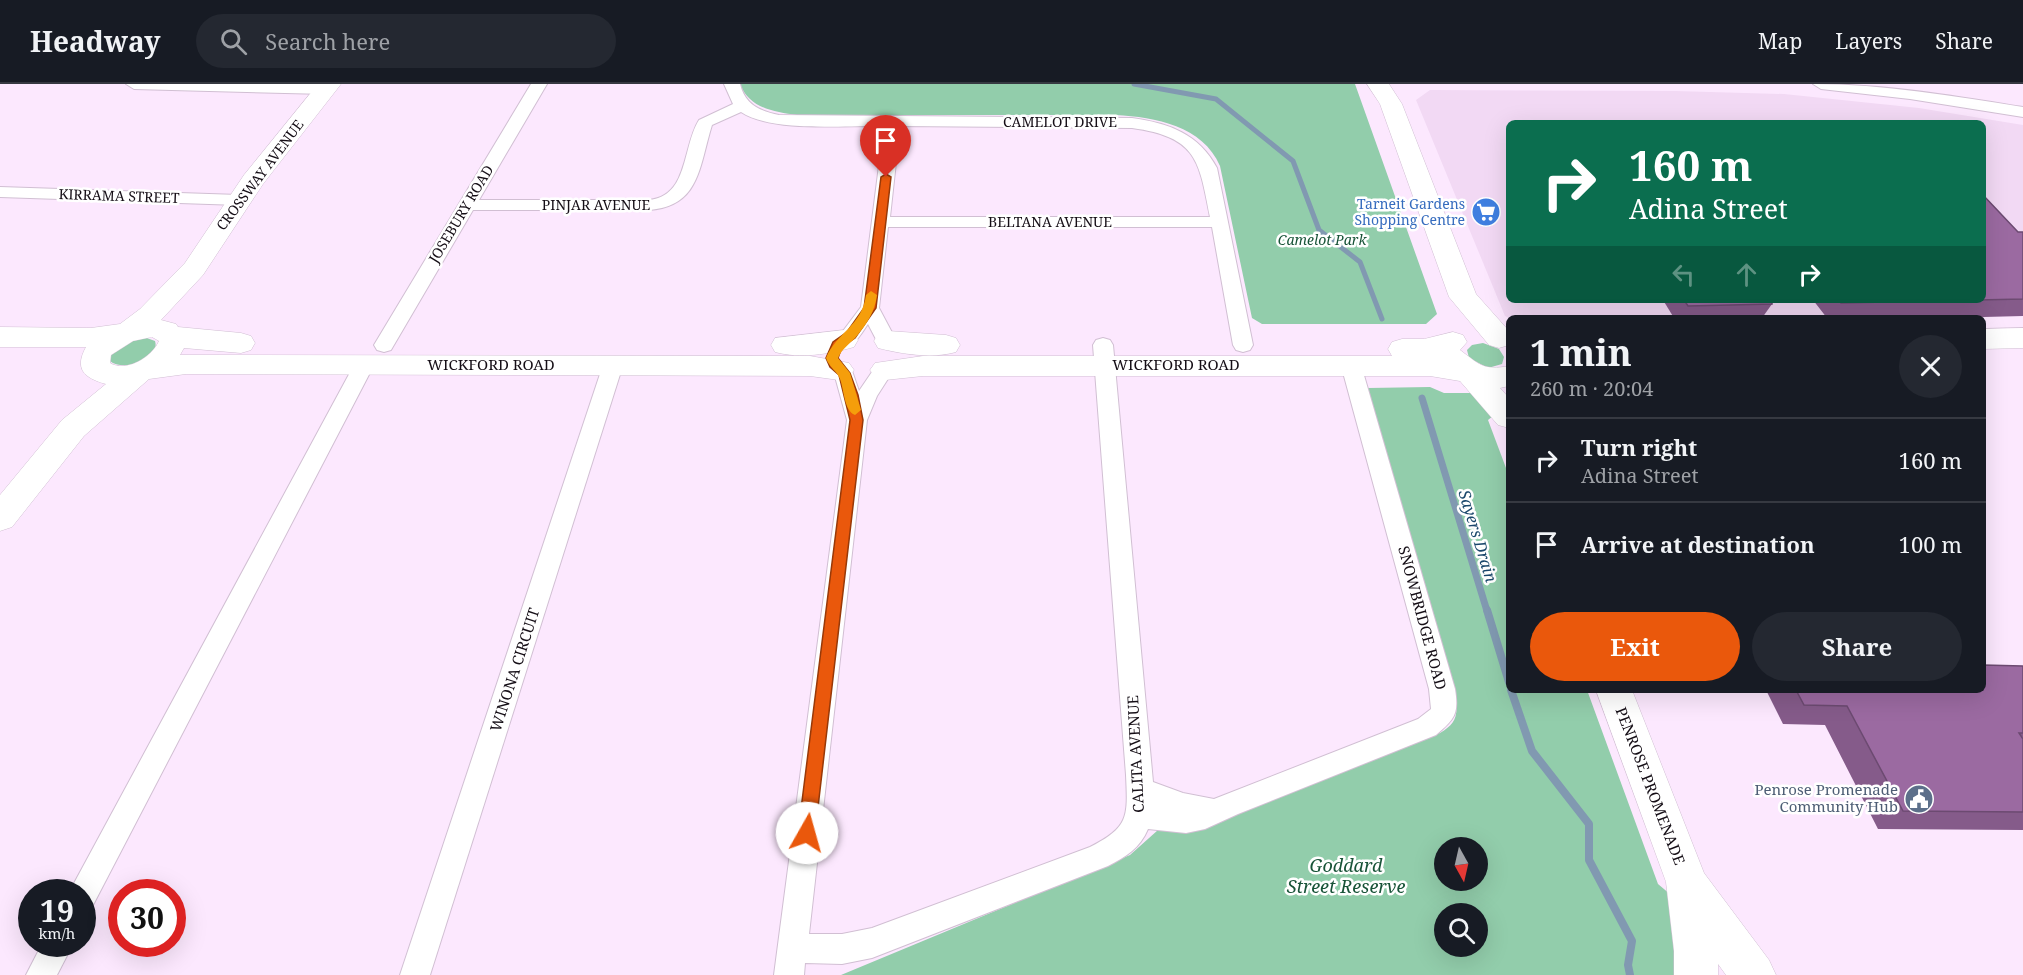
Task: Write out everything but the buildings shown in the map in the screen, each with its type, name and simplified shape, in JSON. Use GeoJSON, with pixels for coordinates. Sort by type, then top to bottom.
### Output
{"type":"FeatureCollection","features":[{"type":"Feature","properties":{"kind":"street"},"geometry":{"type":"LineString","coordinates":[[134,84],[328,87]]}},
{"type":"Feature","properties":{"kind":"street","name":"JOSEBURY ROAD"},"geometry":{"type":"LineString","coordinates":[[374,355],[539,84]]}},
{"type":"Feature","properties":{"kind":"street"},"geometry":{"type":"LineString","coordinates":[[732,84],[741,106]]}},
{"type":"Feature","properties":{"kind":"street"},"geometry":{"type":"LineString","coordinates":[[1821,84],[1910,94],[2023,112]]}},
{"type":"Feature","properties":{"kind":"street","name":"CROSSWAY AVENUE"},"geometry":{"type":"LineString","coordinates":[[142,370],[156,363],[168,352],[173,341],[170,335],[174,316],[194,269],[239,200],[328,87]]}},
{"type":"Feature","properties":{"kind":"street"},"geometry":{"type":"LineString","coordinates":[[1389,91],[1463,297],[1462,329],[1450,350],[1453,359],[1506,414]]}},
{"type":"Feature","properties":{"kind":"street","name":"PINJAR AVENUE"},"geometry":{"type":"LineString","coordinates":[[467,205],[640,205],[668,202],[679,196],[684,187],[705,123],[741,106]]}},
{"type":"Feature","properties":{"kind":"street","name":"CAMELOT DRIVE"},"geometry":{"type":"LineString","coordinates":[[741,106],[758,115],[778,120],[892,123],[1116,122],[1155,127],[1185,140],[1203,156],[1209,168],[1243,345]]}},
{"type":"Feature","properties":{"kind":"street"},"geometry":{"type":"LineString","coordinates":[[845,340],[870,308],[892,123]]}},
{"type":"Feature","properties":{"kind":"street","name":"KIRRAMA STREET"},"geometry":{"type":"LineString","coordinates":[[0,192],[239,200]]}},
{"type":"Feature","properties":{"kind":"street","name":"BELTANA AVENUE"},"geometry":{"type":"LineString","coordinates":[[880,222],[1219,222]]}},
{"type":"Feature","properties":{"kind":"street","name":"CROSSWAY AVENUE"},"geometry":{"type":"LineString","coordinates":[[97,368],[95,358],[101,349],[150,315],[194,269]]}},
{"type":"Feature","properties":{"kind":"street"},"geometry":{"type":"LineString","coordinates":[[1463,297],[1504,340]]}},
{"type":"Feature","properties":{"kind":"street"},"geometry":{"type":"LineString","coordinates":[[856,420],[867,395],[884,370],[891,364],[895,352],[870,308]]}},
{"type":"Feature","properties":{"kind":"street","name":"WICKFORD ROAD"},"geometry":{"type":"LineString","coordinates":[[0,337],[91,338],[152,328],[170,335],[203,341],[374,355]]}},
{"type":"Feature","properties":{"kind":"street","name":"WICKFORD ROAD"},"geometry":{"type":"LineString","coordinates":[[884,370],[1243,345],[1343,346],[1410,350],[1424,349],[1481,333],[1504,340]]}},
{"type":"Feature","properties":{"kind":"street"},"geometry":{"type":"LineString","coordinates":[[789,975],[856,420],[852,395],[842,372],[832,358],[837,345],[845,340],[867,334],[887,340]]}},
{"type":"Feature","properties":{"kind":"street"},"geometry":{"type":"LineString","coordinates":[[1986,339],[2023,338]]}},
{"type":"Feature","properties":{"kind":"street","name":"WICKFORD ROAD"},"geometry":{"type":"LineString","coordinates":[[0,357],[70,359],[86,362],[111,375],[186,364],[374,355],[616,355],[813,345],[845,340]]}},
{"type":"Feature","properties":{"kind":"street","name":"WICKFORD ROAD"},"geometry":{"type":"LineString","coordinates":[[887,340],[920,345],[1105,355],[1430,366],[1490,379],[1506,376]]}},
{"type":"Feature","properties":{"kind":"street"},"geometry":{"type":"LineString","coordinates":[[92,879],[374,355]]}},
{"type":"Feature","properties":{"kind":"street","name":"WICKFORD ROAD"},"geometry":{"type":"LineString","coordinates":[[616,355],[810,366],[842,372]]}},
{"type":"Feature","properties":{"kind":"street","name":"WINONA CIRCUIT"},"geometry":{"type":"LineString","coordinates":[[415,975],[616,355]]}},
{"type":"Feature","properties":{"kind":"street","name":"CALITA AVENUE"},"geometry":{"type":"LineString","coordinates":[[793,948],[842,950],[904,931],[1116,849],[1138,827],[1140,789],[1105,355]]}},
{"type":"Feature","properties":{"kind":"street","name":"SNOWBRIDGE ROAD"},"geometry":{"type":"LineString","coordinates":[[1140,815],[1197,820],[1211,816],[1228,805],[1427,727],[1443,714],[1442,689],[1352,365]]}},
{"type":"Feature","properties":{"kind":"street"},"geometry":{"type":"LineString","coordinates":[[73,428],[97,368]]}},
{"type":"Feature","properties":{"kind":"street"},"geometry":{"type":"LineString","coordinates":[[0,518],[73,428],[142,370]]}},
{"type":"Feature","properties":{"kind":"street"},"geometry":{"type":"LineString","coordinates":[[842,372],[864,376],[884,370]]}},
{"type":"Feature","properties":{"kind":"street","name":"PENROSE PROMENADE"},"geometry":{"type":"LineString","coordinates":[[1615,693],[1687,882],[1698,975]]}},
{"type":"Feature","properties":{"kind":"street","name":"SNOWBRIDGE ROAD"},"geometry":{"type":"LineString","coordinates":[[1140,789],[1183,806],[1202,808],[1228,805]]}},
{"type":"Feature","properties":{"kind":"street","name":"PENROSE PROMENADE"},"geometry":{"type":"LineString","coordinates":[[1687,882],[1752,975]]}},
{"type":"Feature","properties":{"kind":"street"},"geometry":{"type":"LineString","coordinates":[[41,975],[51,957]]}},
{"type":"Feature","properties":{"kind":"street"},"geometry":{"type":"LineString","coordinates":[[1698,975],[1716,966],[1730,966],[1752,975]]}},
{"type":"Feature","properties":{"kind":"shaded area","name":"Tarneit Gardens Shopping Centre"},"geometry":{"type":"Polygon","coordinates":[[[1430,90],[1784,94],[1919,108],[2023,125],[2023,316],[1505,316],[1416,100],[1430,90]]]}},
{"type":"Feature","properties":{"kind":"green space","name":"Camelot Park"},"geometry":{"type":"Polygon","coordinates":[[[740,84],[1355,84],[1437,314],[1426,324],[1262,324],[1252,318],[1220,166],[1202,141],[1162,121],[1116,115],[797,115],[771,110],[756,104],[749,99],[740,84]]]}},
{"type":"Feature","properties":{"kind":"green space"},"geometry":{"type":"Polygon","coordinates":[[[144,337],[155,341],[155,348],[147,359],[132,365],[116,364],[110,361],[110,356],[122,343],[144,337]]]}},
{"type":"Feature","properties":{"kind":"green space"},"geometry":{"type":"Polygon","coordinates":[[[1483,343],[1499,349],[1504,357],[1502,364],[1488,368],[1469,358],[1467,350],[1472,345],[1483,343]]]}},
{"type":"Feature","properties":{"kind":"green space","name":"Goddard Street Reserve"},"geometry":{"type":"Polygon","coordinates":[[[1430,387],[1444,393],[1482,393],[1493,416],[1488,420],[1506,468],[1506,693],[1588,693],[1658,884],[1671,895],[1678,975],[841,975],[1130,855],[1158,830],[1208,825],[1440,733],[1452,724],[1456,712],[1456,701],[1368,388],[1430,387]]]}},
{"type":"Feature","properties":{"kind":"waterway","name":"Sayers Drain"},"geometry":{"type":"LineString","coordinates":[[1134,84],[1216,99],[1293,161],[1319,230],[1360,262],[1382,319]]}},
{"type":"Feature","properties":{"kind":"waterway","name":"Sayers Drain"},"geometry":{"type":"LineString","coordinates":[[1422,398],[1487,611]]}},
{"type":"Feature","properties":{"kind":"waterway","name":"Sayers Drain"},"geometry":{"type":"LineString","coordinates":[[1487,610],[1506,672]]}},
{"type":"Feature","properties":{"kind":"waterway","name":"Sayers Drain"},"geometry":{"type":"LineString","coordinates":[[1512,693],[1532,751],[1589,824],[1589,860],[1632,941],[1628,965],[1630,975]]}},
{"type":"Feature","properties":{"kind":"slow traffic"},"geometry":{"type":"LineString","coordinates":[[855,410],[844,373],[834,364],[832,358],[837,345],[851,335],[864,318],[870,308],[871,295]]}},
{"type":"Feature","properties":{"kind":"place","name":"Tarneit Gardens Shopping Centre"},"geometry":{"type":"Point","coordinates":[1486,212]}},
{"type":"Feature","properties":{"kind":"place","name":"Penrose Promenade Community Hub"},"geometry":{"type":"Point","coordinates":[1919,799]}},
{"type":"Feature","properties":{"kind":"route"},"geometry":{"type":"LineString","coordinates":[[807,833],[856,420],[852,395],[844,373],[834,364],[832,358],[837,345],[851,335],[870,308],[886,177]]}}]}
